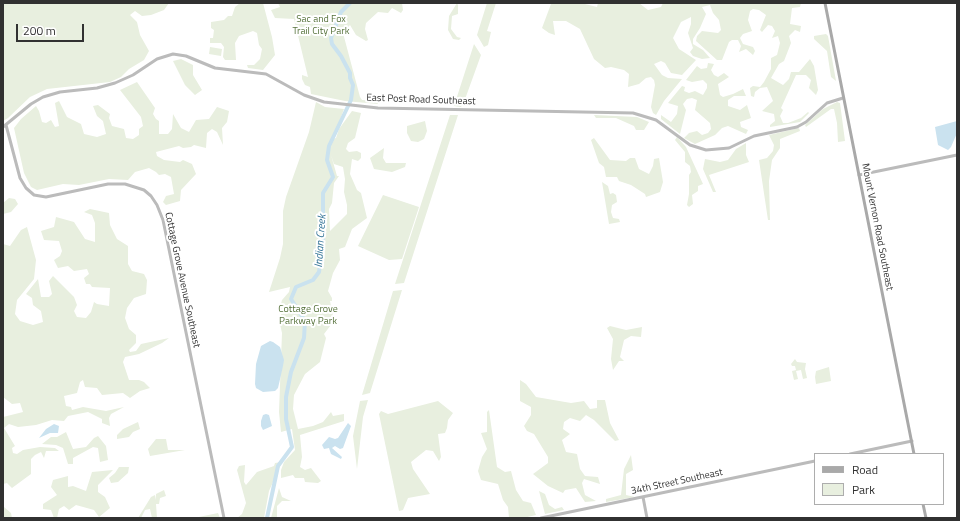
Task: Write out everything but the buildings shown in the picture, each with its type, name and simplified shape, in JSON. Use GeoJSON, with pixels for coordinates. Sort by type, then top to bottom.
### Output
{"type":"FeatureCollection","features":[{"type":"Feature","properties":{"kind":"main road","name":"Mount Vernon Road Southeast"},"geometry":{"type":"LineString","coordinates":[[825,3],[914,453]]}},
{"type":"Feature","properties":{"kind":"main road","name":"East Post Road Southeast"},"geometry":{"type":"LineString","coordinates":[[5,126],[31,104],[43,97],[60,92],[97,88],[116,84],[133,75],[156,59],[173,54],[186,56],[215,68],[266,74],[314,100],[337,104],[469,110],[628,112],[651,118],[667,127],[690,145],[701,149],[711,150],[729,148],[754,136],[797,127],[806,122],[827,103],[843,98]]}},
{"type":"Feature","properties":{"kind":"main road","name":"Cottage Grove Avenue Southeast"},"geometry":{"type":"LineString","coordinates":[[5,126],[21,180],[26,188],[34,195],[46,197],[118,184],[140,188],[155,200],[164,224],[224,518]]}},
{"type":"Feature","properties":{"kind":"main road"},"geometry":{"type":"LineString","coordinates":[[859,174],[957,155]]}},
{"type":"Feature","properties":{"kind":"main road"},"geometry":{"type":"LineString","coordinates":[[855,453],[912,441]]}},
{"type":"Feature","properties":{"kind":"main road","name":"34th Street Southeast"},"geometry":{"type":"LineString","coordinates":[[541,518],[814,461]]}},
{"type":"Feature","properties":{"kind":"main road"},"geometry":{"type":"LineString","coordinates":[[643,497],[647,518]]}},
{"type":"Feature","properties":{"kind":"main road"},"geometry":{"type":"LineString","coordinates":[[923,505],[926,518]]}},
{"type":"Feature","properties":{"kind":"green space"},"geometry":{"type":"Polygon","coordinates":[[[3,3],[169,3],[164,10],[151,15],[142,16],[135,11],[130,15],[137,22],[140,35],[149,51],[144,60],[129,69],[121,77],[110,82],[47,89],[30,97],[3,121],[3,3]]]}},
{"type":"Feature","properties":{"kind":"green space"},"geometry":{"type":"Polygon","coordinates":[[[240,3],[263,3],[275,55],[263,70],[248,68],[247,65],[254,65],[260,59],[262,49],[259,45],[257,33],[253,31],[239,36],[235,43],[236,60],[225,60],[223,57],[224,47],[221,43],[210,43],[210,38],[213,38],[214,30],[211,28],[211,22],[224,20],[228,16],[232,16],[235,7],[240,3]]]}},
{"type":"Feature","properties":{"kind":"green space","name":"Sac and Fox Trail City Park"},"geometry":{"type":"Polygon","coordinates":[[[278,3],[402,3],[403,10],[401,13],[392,8],[388,13],[378,12],[366,23],[365,29],[368,40],[366,41],[356,35],[350,25],[343,33],[360,97],[362,100],[377,101],[378,104],[345,101],[311,94],[310,87],[305,85],[302,79],[302,75],[308,77],[294,19],[275,18],[271,10],[280,7],[278,3]]]}},
{"type":"Feature","properties":{"kind":"green space"},"geometry":{"type":"Polygon","coordinates":[[[457,3],[458,14],[452,16],[451,29],[457,37],[461,38],[459,40],[453,39],[448,30],[449,16],[457,3]]]}},
{"type":"Feature","properties":{"kind":"green space"},"geometry":{"type":"Polygon","coordinates":[[[487,3],[496,3],[487,31],[491,32],[488,45],[484,47],[477,35],[487,3]]]}},
{"type":"Feature","properties":{"kind":"green space"},"geometry":{"type":"Polygon","coordinates":[[[581,3],[597,7],[598,3],[639,3],[648,10],[661,7],[663,3],[801,3],[800,7],[792,8],[790,24],[801,26],[800,32],[795,30],[789,36],[791,43],[784,61],[779,64],[771,78],[783,85],[789,79],[791,72],[799,72],[810,59],[814,66],[818,90],[816,95],[809,88],[811,80],[806,75],[796,75],[781,108],[783,110],[780,116],[783,123],[788,123],[801,118],[808,112],[809,113],[800,122],[770,127],[770,125],[775,121],[774,114],[762,111],[773,101],[767,87],[760,88],[755,92],[754,97],[751,96],[750,88],[753,86],[760,87],[771,69],[771,58],[777,55],[780,43],[778,36],[772,38],[775,31],[772,26],[768,25],[762,32],[760,30],[766,15],[759,10],[753,9],[750,11],[748,20],[752,31],[743,34],[740,38],[743,44],[753,47],[755,51],[753,55],[746,49],[739,52],[741,46],[738,40],[732,40],[729,42],[722,60],[717,60],[696,41],[697,36],[702,31],[718,33],[721,30],[719,20],[713,13],[710,5],[702,7],[706,14],[693,39],[693,44],[703,50],[710,58],[702,59],[693,56],[690,52],[693,48],[688,33],[691,24],[691,17],[681,22],[673,38],[679,49],[696,60],[682,75],[671,73],[665,63],[661,61],[654,64],[662,75],[668,78],[682,79],[664,101],[656,115],[653,113],[651,107],[655,85],[654,80],[651,77],[646,78],[639,84],[628,87],[629,74],[624,70],[611,67],[605,68],[594,59],[580,29],[566,21],[553,21],[555,35],[542,28],[551,4],[581,3]]]}},
{"type":"Feature","properties":{"kind":"green space"},"geometry":{"type":"Polygon","coordinates":[[[826,34],[828,36],[836,81],[831,77],[827,51],[814,39],[814,36],[826,34]]]}},
{"type":"Feature","properties":{"kind":"green space"},"geometry":{"type":"Polygon","coordinates":[[[474,44],[481,55],[464,102],[461,107],[454,106],[474,44]]]}},
{"type":"Feature","properties":{"kind":"green space"},"geometry":{"type":"Polygon","coordinates":[[[210,47],[222,49],[221,56],[209,54],[210,47]]]}},
{"type":"Feature","properties":{"kind":"green space"},"geometry":{"type":"Polygon","coordinates":[[[181,59],[193,65],[193,75],[202,90],[195,95],[185,85],[173,61],[181,59]]]}},
{"type":"Feature","properties":{"kind":"green space"},"geometry":{"type":"Polygon","coordinates":[[[708,63],[714,64],[711,70],[714,75],[718,77],[724,73],[729,77],[718,84],[720,95],[723,97],[743,89],[746,96],[734,96],[728,100],[728,106],[740,110],[747,105],[751,118],[740,122],[741,127],[748,130],[746,134],[728,126],[722,128],[715,135],[695,144],[684,138],[689,133],[697,131],[702,135],[708,133],[711,129],[710,123],[695,110],[697,100],[692,98],[687,99],[683,104],[686,110],[680,134],[661,119],[661,115],[671,122],[677,114],[678,106],[668,103],[682,86],[685,87],[684,91],[689,93],[695,91],[703,95],[707,88],[707,84],[703,80],[692,82],[686,80],[697,66],[701,69],[707,68],[708,63]]]}},
{"type":"Feature","properties":{"kind":"green space"},"geometry":{"type":"Polygon","coordinates":[[[137,82],[155,108],[153,114],[159,121],[159,134],[168,134],[172,129],[173,114],[181,128],[189,132],[196,120],[209,119],[217,107],[229,111],[227,122],[222,128],[223,145],[217,132],[212,129],[207,133],[206,148],[194,145],[183,148],[179,146],[156,152],[157,156],[164,160],[180,162],[183,160],[192,164],[196,174],[181,190],[180,201],[166,205],[163,202],[166,196],[174,194],[171,177],[165,174],[159,175],[149,168],[135,172],[128,180],[109,179],[79,185],[63,184],[37,190],[31,187],[24,173],[14,128],[21,119],[36,106],[42,122],[46,123],[51,120],[55,127],[59,126],[55,103],[59,101],[67,117],[81,124],[84,134],[97,137],[106,134],[103,121],[97,116],[93,106],[98,105],[110,114],[109,118],[112,126],[124,129],[126,138],[133,139],[139,135],[139,129],[143,126],[141,117],[120,90],[137,82]]]}},
{"type":"Feature","properties":{"kind":"green space","name":"Cottage Grove Parkway Park"},"geometry":{"type":"Polygon","coordinates":[[[316,102],[325,107],[344,109],[333,139],[336,138],[339,129],[352,111],[361,113],[355,138],[348,143],[346,149],[349,152],[357,151],[361,153],[361,158],[358,161],[352,159],[350,174],[357,190],[361,193],[367,218],[352,229],[345,247],[339,249],[340,260],[333,273],[328,291],[332,298],[332,301],[330,301],[334,321],[324,334],[326,338],[320,362],[305,374],[294,395],[293,409],[298,429],[323,422],[331,412],[333,416],[344,414],[344,421],[300,435],[302,457],[300,467],[305,470],[311,468],[321,481],[318,483],[305,482],[304,478],[295,478],[293,475],[281,478],[281,470],[284,462],[295,450],[292,429],[281,432],[279,412],[282,333],[279,320],[282,319],[280,308],[282,300],[289,292],[290,287],[269,292],[283,244],[283,211],[286,197],[309,132],[316,102]],[[331,155],[337,176],[339,176],[334,183],[332,203],[329,209],[330,231],[347,214],[343,167],[334,164],[331,155]]]}},
{"type":"Feature","properties":{"kind":"green space"},"geometry":{"type":"Polygon","coordinates":[[[837,102],[840,103],[845,141],[838,142],[837,123],[834,109],[831,109],[806,127],[805,125],[823,109],[837,102]]]}},
{"type":"Feature","properties":{"kind":"green space"},"geometry":{"type":"Polygon","coordinates":[[[450,115],[458,115],[404,283],[395,284],[450,115]]]}},
{"type":"Feature","properties":{"kind":"green space"},"geometry":{"type":"Polygon","coordinates":[[[594,115],[637,117],[649,122],[644,130],[636,130],[634,126],[616,118],[596,118],[594,115]]]}},
{"type":"Feature","properties":{"kind":"green space"},"geometry":{"type":"Polygon","coordinates":[[[425,121],[427,131],[424,139],[418,142],[411,141],[407,133],[407,126],[425,121]]]}},
{"type":"Feature","properties":{"kind":"green space"},"geometry":{"type":"Polygon","coordinates":[[[799,128],[800,131],[780,139],[780,148],[772,160],[769,181],[770,220],[768,220],[759,160],[767,158],[773,151],[774,145],[769,135],[799,128]]]}},
{"type":"Feature","properties":{"kind":"green space"},"geometry":{"type":"Polygon","coordinates":[[[677,137],[686,147],[703,184],[698,186],[698,191],[692,195],[693,204],[689,207],[687,205],[689,194],[689,175],[691,172],[690,166],[685,162],[685,152],[675,140],[677,137]]]}},
{"type":"Feature","properties":{"kind":"green space"},"geometry":{"type":"Polygon","coordinates":[[[594,138],[610,160],[626,161],[630,158],[635,158],[639,169],[649,174],[653,166],[654,159],[659,158],[663,182],[660,192],[646,197],[645,194],[631,185],[619,181],[617,177],[606,177],[604,167],[599,163],[591,140],[594,138]]]}},
{"type":"Feature","properties":{"kind":"green space"},"geometry":{"type":"Polygon","coordinates":[[[746,143],[746,155],[749,162],[709,175],[716,192],[713,192],[703,169],[705,159],[720,162],[728,160],[736,149],[746,143]]]}},
{"type":"Feature","properties":{"kind":"green space"},"geometry":{"type":"Polygon","coordinates":[[[384,148],[383,158],[386,163],[406,163],[405,167],[392,172],[374,169],[370,158],[384,148]]]}},
{"type":"Feature","properties":{"kind":"green space"},"geometry":{"type":"Polygon","coordinates":[[[602,182],[608,186],[610,194],[613,193],[616,195],[617,202],[612,205],[611,212],[613,218],[619,219],[620,222],[609,224],[602,182]]]}},
{"type":"Feature","properties":{"kind":"green space"},"geometry":{"type":"Polygon","coordinates":[[[383,195],[419,207],[402,259],[389,260],[358,246],[383,195]]]}},
{"type":"Feature","properties":{"kind":"green space"},"geometry":{"type":"Polygon","coordinates":[[[9,198],[15,199],[18,204],[11,212],[3,214],[3,203],[9,198]]]}},
{"type":"Feature","properties":{"kind":"green space"},"geometry":{"type":"Polygon","coordinates":[[[90,209],[109,213],[110,225],[117,239],[128,246],[128,264],[132,271],[144,274],[147,280],[146,294],[134,298],[127,308],[125,318],[129,329],[136,335],[136,343],[129,350],[130,352],[136,351],[141,344],[169,338],[139,354],[125,357],[123,362],[129,380],[139,380],[144,382],[150,388],[140,391],[130,398],[123,393],[102,395],[97,388],[85,387],[83,380],[80,382],[77,393],[64,396],[66,406],[71,407],[72,410],[83,407],[106,411],[124,407],[111,414],[109,418],[110,426],[102,423],[102,419],[88,412],[68,416],[64,421],[52,420],[36,425],[18,427],[9,424],[4,428],[15,446],[12,448],[13,453],[17,454],[23,450],[40,447],[55,448],[59,451],[46,451],[44,458],[41,452],[35,455],[31,459],[31,474],[12,488],[7,483],[3,484],[3,417],[23,412],[20,403],[12,404],[3,397],[3,244],[10,246],[21,230],[27,227],[36,260],[34,279],[17,300],[15,314],[20,321],[33,325],[43,322],[41,311],[33,305],[32,298],[26,294],[38,279],[41,297],[49,297],[52,294],[49,281],[53,276],[74,297],[77,305],[74,311],[77,317],[86,318],[91,312],[94,302],[109,306],[110,288],[92,287],[90,284],[86,284],[84,278],[89,274],[87,269],[74,271],[68,266],[58,268],[54,260],[60,256],[62,251],[59,241],[44,240],[41,231],[54,227],[56,217],[74,222],[85,239],[95,242],[95,223],[92,215],[84,212],[90,209]]]}},
{"type":"Feature","properties":{"kind":"green space"},"geometry":{"type":"Polygon","coordinates":[[[402,290],[370,393],[362,395],[393,291],[402,290]]]}},
{"type":"Feature","properties":{"kind":"green space"},"geometry":{"type":"Polygon","coordinates":[[[610,326],[626,330],[642,327],[641,337],[631,336],[624,340],[620,357],[624,361],[619,361],[613,370],[611,359],[613,339],[607,328],[610,326]]]}},
{"type":"Feature","properties":{"kind":"green space"},"geometry":{"type":"Polygon","coordinates":[[[795,359],[797,362],[806,363],[805,369],[807,378],[803,379],[801,370],[796,371],[798,379],[794,380],[792,371],[796,370],[795,366],[792,366],[791,364],[795,359]]]}},
{"type":"Feature","properties":{"kind":"green space"},"geometry":{"type":"Polygon","coordinates":[[[829,367],[831,381],[816,384],[816,371],[829,367]]]}},
{"type":"Feature","properties":{"kind":"green space"},"geometry":{"type":"Polygon","coordinates":[[[520,380],[526,384],[536,397],[571,403],[584,401],[590,409],[597,408],[597,400],[605,400],[610,423],[619,440],[615,441],[594,420],[586,415],[580,421],[570,418],[564,422],[563,429],[570,434],[562,440],[566,452],[577,454],[580,469],[585,476],[598,477],[600,484],[584,479],[582,483],[585,495],[596,501],[585,502],[576,488],[565,490],[563,493],[548,486],[533,474],[548,463],[548,457],[534,434],[527,431],[524,426],[531,415],[531,407],[520,401],[520,380]]]}},
{"type":"Feature","properties":{"kind":"green space"},"geometry":{"type":"Polygon","coordinates":[[[368,400],[363,417],[357,469],[353,436],[360,401],[368,400]]]}},
{"type":"Feature","properties":{"kind":"green space"},"geometry":{"type":"Polygon","coordinates":[[[438,401],[453,413],[448,420],[445,433],[438,434],[441,457],[439,461],[433,451],[426,450],[411,462],[413,469],[430,494],[408,498],[403,510],[399,511],[379,414],[381,411],[388,414],[438,401]]]}},
{"type":"Feature","properties":{"kind":"green space"},"geometry":{"type":"Polygon","coordinates":[[[489,410],[497,467],[505,472],[511,471],[516,490],[523,501],[531,503],[536,515],[523,518],[509,518],[508,507],[503,500],[498,484],[481,480],[478,471],[482,457],[487,449],[481,433],[487,432],[487,412],[489,410]]]}},
{"type":"Feature","properties":{"kind":"green space"},"geometry":{"type":"Polygon","coordinates":[[[138,422],[140,429],[133,432],[129,437],[117,439],[117,435],[123,429],[138,422]]]}},
{"type":"Feature","properties":{"kind":"green space"},"geometry":{"type":"Polygon","coordinates":[[[66,432],[73,449],[86,447],[94,438],[98,436],[106,446],[108,460],[100,462],[98,448],[93,447],[73,458],[73,464],[68,464],[63,448],[56,445],[42,444],[51,437],[57,437],[66,432]]]}},
{"type":"Feature","properties":{"kind":"green space"},"geometry":{"type":"Polygon","coordinates":[[[156,439],[166,439],[168,450],[185,450],[150,456],[148,449],[156,439]]]}},
{"type":"Feature","properties":{"kind":"green space"},"geometry":{"type":"Polygon","coordinates":[[[631,455],[633,470],[626,474],[626,495],[635,497],[606,502],[606,499],[621,495],[624,469],[631,455]]]}},
{"type":"Feature","properties":{"kind":"green space"},"geometry":{"type":"Polygon","coordinates":[[[282,462],[269,491],[264,518],[237,518],[242,514],[246,503],[237,470],[239,466],[245,465],[244,482],[246,485],[257,472],[274,466],[275,463],[282,462]]]}},
{"type":"Feature","properties":{"kind":"green space"},"geometry":{"type":"Polygon","coordinates":[[[119,467],[129,467],[128,473],[118,482],[111,483],[109,478],[119,467]]]}},
{"type":"Feature","properties":{"kind":"green space"},"geometry":{"type":"Polygon","coordinates":[[[113,470],[98,485],[98,492],[105,497],[110,508],[99,517],[94,510],[76,505],[69,510],[64,506],[59,509],[57,518],[54,518],[51,510],[43,509],[43,504],[57,495],[51,487],[53,480],[68,476],[68,487],[73,486],[86,491],[92,472],[113,470]]]}},
{"type":"Feature","properties":{"kind":"green space"},"geometry":{"type":"Polygon","coordinates":[[[279,488],[282,497],[291,501],[282,501],[277,506],[277,518],[271,518],[279,488]]]}},
{"type":"Feature","properties":{"kind":"green space"},"geometry":{"type":"Polygon","coordinates":[[[164,490],[166,496],[160,498],[159,504],[156,504],[157,518],[152,518],[150,509],[145,510],[141,518],[138,518],[151,497],[155,495],[156,500],[156,494],[164,490]]]}},
{"type":"Feature","properties":{"kind":"green space"},"geometry":{"type":"Polygon","coordinates":[[[539,491],[545,494],[549,505],[555,509],[562,507],[564,510],[545,514],[539,491]]]}},
{"type":"Feature","properties":{"kind":"green space"},"geometry":{"type":"Polygon","coordinates":[[[4,507],[11,513],[12,518],[3,518],[4,507]]]}},
{"type":"Feature","properties":{"kind":"green space"},"geometry":{"type":"Polygon","coordinates":[[[218,513],[220,518],[194,518],[218,513]]]}},
{"type":"Feature","properties":{"kind":"water"},"geometry":{"type":"Polygon","coordinates":[[[957,121],[957,133],[951,147],[948,150],[938,145],[935,127],[957,121]]]}},
{"type":"Feature","properties":{"kind":"water"},"geometry":{"type":"Polygon","coordinates":[[[270,341],[280,347],[284,360],[278,388],[275,391],[263,392],[256,388],[255,384],[256,364],[261,346],[270,341]]]}},
{"type":"Feature","properties":{"kind":"water"},"geometry":{"type":"Polygon","coordinates":[[[263,415],[269,415],[272,426],[263,430],[261,421],[263,415]]]}},
{"type":"Feature","properties":{"kind":"water"},"geometry":{"type":"Polygon","coordinates":[[[348,423],[351,426],[343,448],[340,449],[335,446],[332,448],[342,457],[341,459],[331,454],[329,448],[324,449],[322,445],[329,437],[335,439],[338,438],[348,423]]]}},
{"type":"Feature","properties":{"kind":"water"},"geometry":{"type":"Polygon","coordinates":[[[54,424],[59,426],[58,433],[50,433],[39,438],[46,429],[54,424]]]}},
{"type":"Feature","properties":{"kind":"waterway","name":"Indian Creek"},"geometry":{"type":"LineString","coordinates":[[267,518],[278,466],[292,447],[286,419],[286,397],[291,372],[304,338],[305,321],[291,299],[296,287],[313,280],[319,272],[323,240],[323,193],[333,177],[327,160],[329,146],[351,100],[353,85],[350,78],[350,73],[341,56],[332,44],[331,38],[341,12],[350,3]]}}]}
